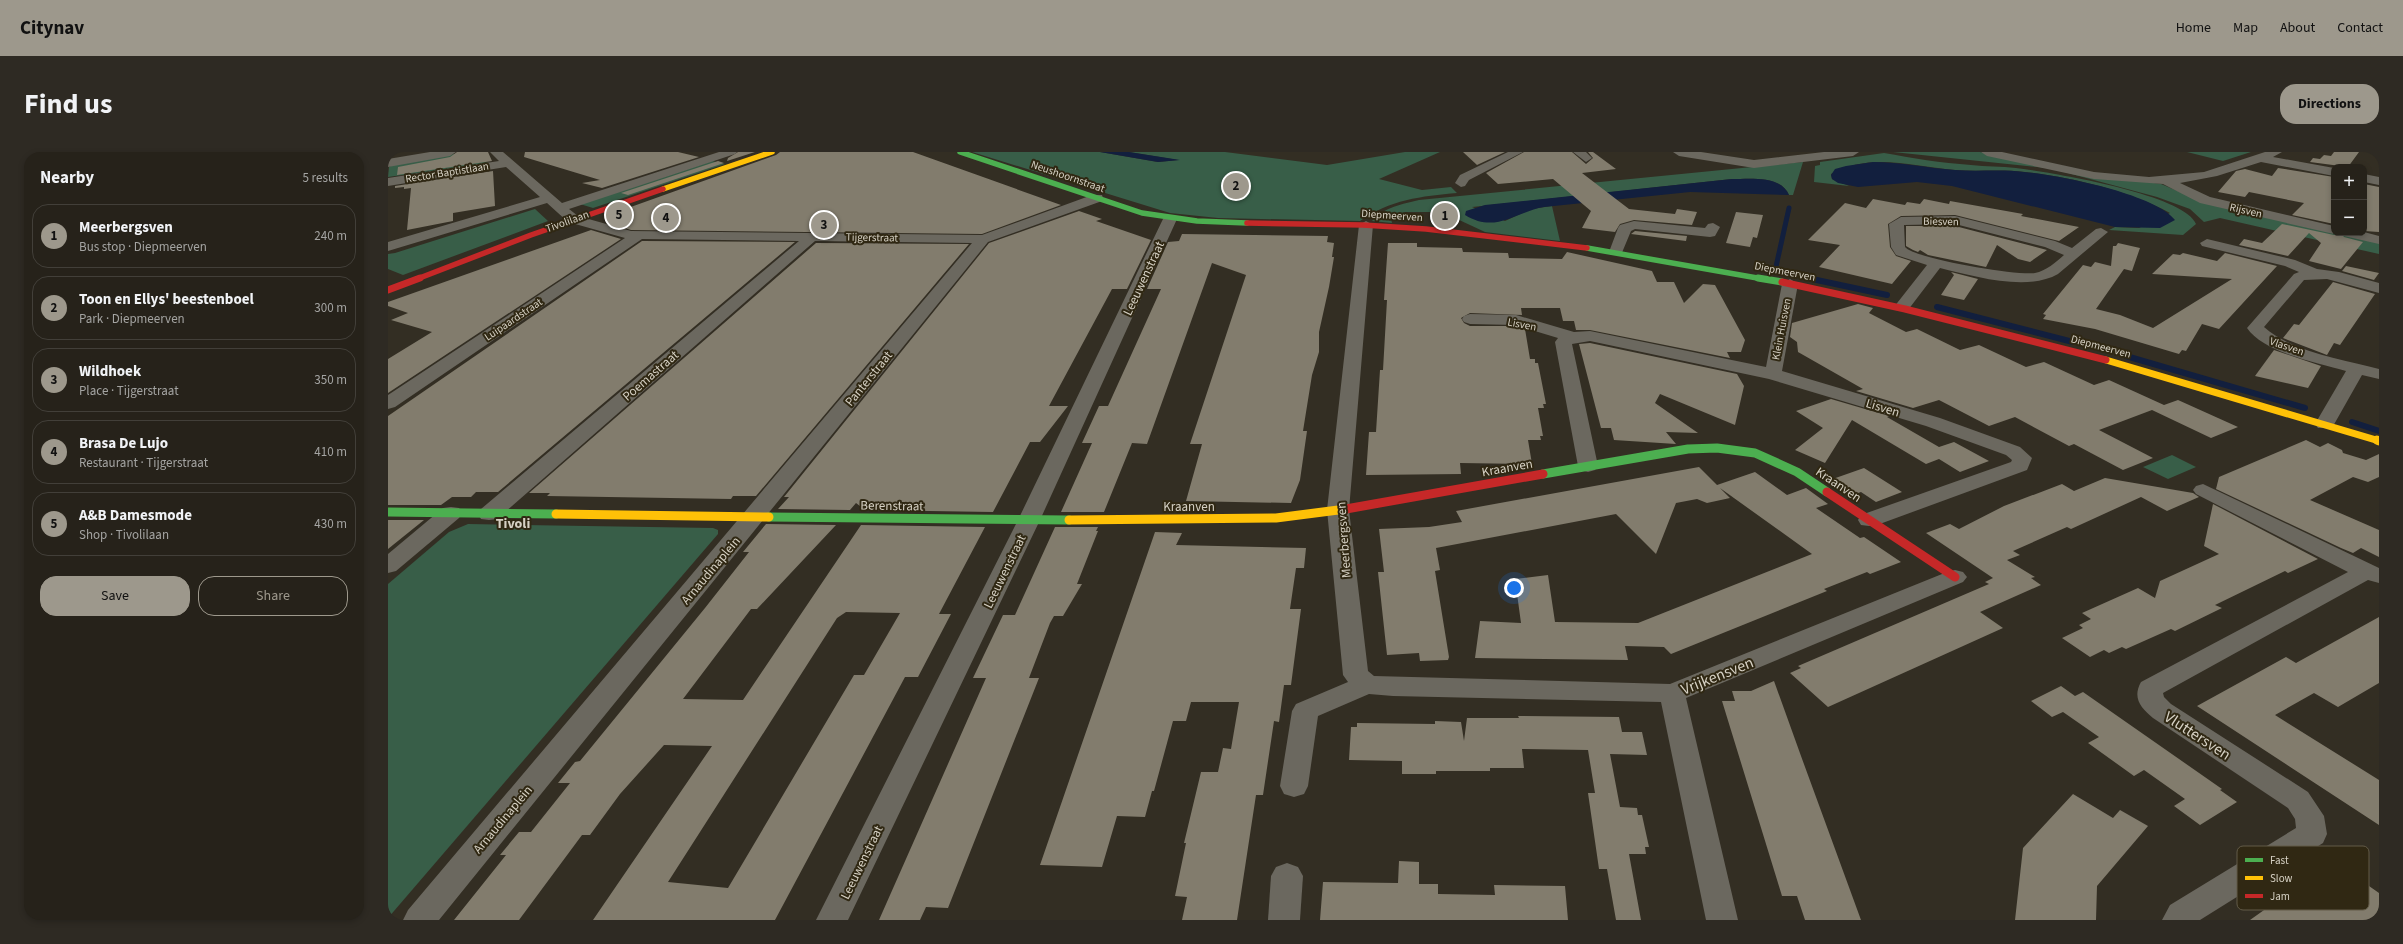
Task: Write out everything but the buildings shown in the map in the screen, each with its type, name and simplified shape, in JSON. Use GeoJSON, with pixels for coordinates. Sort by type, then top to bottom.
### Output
{"type":"FeatureCollection","features":[{"type":"Feature","properties":{"kind":"street","name":"Rector Baptistlaan"},"geometry":{"type":"LineString","coordinates":[[388,163],[450,152]]}},
{"type":"Feature","properties":{"kind":"street"},"geometry":{"type":"LineString","coordinates":[[496,152],[548,199],[573,219]]}},
{"type":"Feature","properties":{"kind":"street"},"geometry":{"type":"LineString","coordinates":[[709,152],[727,153],[747,160]]}},
{"type":"Feature","properties":{"kind":"street","name":"Tivolilaan"},"geometry":{"type":"LineString","coordinates":[[392,286],[573,219],[772,152]]}},
{"type":"Feature","properties":{"kind":"street","name":"Neushoornstraat"},"geometry":{"type":"LineString","coordinates":[[960,152],[1142,213],[1170,219]]}},
{"type":"Feature","properties":{"kind":"street"},"geometry":{"type":"LineString","coordinates":[[1461,182],[1464,178],[1517,152]]}},
{"type":"Feature","properties":{"kind":"street"},"geometry":{"type":"LineString","coordinates":[[1679,152],[1754,164],[1853,152]]}},
{"type":"Feature","properties":{"kind":"street","name":"Rijsven"},"geometry":{"type":"LineString","coordinates":[[1988,152],[2097,176],[2138,180],[2202,176],[2276,152]]}},
{"type":"Feature","properties":{"kind":"street","name":"Tivolilaan"},"geometry":{"type":"LineString","coordinates":[[559,208],[727,153]]}},
{"type":"Feature","properties":{"kind":"street","name":"Rijsven"},"geometry":{"type":"LineString","coordinates":[[2260,158],[2331,171]]}},
{"type":"Feature","properties":{"kind":"street","name":"Rector Baptistlaan"},"geometry":{"type":"LineString","coordinates":[[388,182],[507,163]]}},
{"type":"Feature","properties":{"kind":"street","name":"Rijsven"},"geometry":{"type":"LineString","coordinates":[[2162,179],[2211,201],[2331,229]]}},
{"type":"Feature","properties":{"kind":"street"},"geometry":{"type":"LineString","coordinates":[[2367,179],[2379,181]]}},
{"type":"Feature","properties":{"kind":"street","name":"Tijgerstraat"},"geometry":{"type":"LineString","coordinates":[[573,219],[630,235],[983,239],[1097,198]]}},
{"type":"Feature","properties":{"kind":"street"},"geometry":{"type":"LineString","coordinates":[[388,247],[548,199]]}},
{"type":"Feature","properties":{"kind":"street","name":"Diepmeerven"},"geometry":{"type":"LineString","coordinates":[[1170,219],[1201,222],[1366,225],[1476,234],[1616,252],[1790,284],[1902,308],[2134,367],[2325,424],[2379,442]]}},
{"type":"Feature","properties":{"kind":"street","name":"Leeuwenstraat"},"geometry":{"type":"LineString","coordinates":[[832,920],[1029,520],[1170,219]]}},
{"type":"Feature","properties":{"kind":"street","name":"Biesven"},"geometry":{"type":"LineString","coordinates":[[2072,254],[2050,244],[1955,220],[1901,221],[1896,224],[1898,247],[1901,252],[1937,262],[2014,278],[2030,279],[2044,275],[2072,254],[2101,232]]}},
{"type":"Feature","properties":{"kind":"street","name":"Meerbergsven"},"geometry":{"type":"LineString","coordinates":[[1366,225],[1338,510],[1356,675],[1367,684]]}},
{"type":"Feature","properties":{"kind":"street"},"geometry":{"type":"LineString","coordinates":[[1616,252],[1625,228],[1634,225],[1710,233],[1713,227]]}},
{"type":"Feature","properties":{"kind":"street","name":"Luipaardstraat"},"geometry":{"type":"LineString","coordinates":[[388,403],[639,235]]}},
{"type":"Feature","properties":{"kind":"street"},"geometry":{"type":"LineString","coordinates":[[2362,236],[2379,240]]}},
{"type":"Feature","properties":{"kind":"street","name":"Poemastraat"},"geometry":{"type":"LineString","coordinates":[[489,514],[812,237]]}},
{"type":"Feature","properties":{"kind":"street","name":"Panterstraat"},"geometry":{"type":"LineString","coordinates":[[754,517],[983,239]]}},
{"type":"Feature","properties":{"kind":"street","name":"Vlasven"},"geometry":{"type":"LineString","coordinates":[[2206,244],[2290,264],[2315,274],[2336,277],[2379,288]]}},
{"type":"Feature","properties":{"kind":"street"},"geometry":{"type":"LineString","coordinates":[[1902,308],[1937,262]]}},
{"type":"Feature","properties":{"kind":"street","name":"Vlasven"},"geometry":{"type":"LineString","coordinates":[[2315,274],[2299,277],[2255,328],[2262,336],[2278,345],[2379,374]]}},
{"type":"Feature","properties":{"kind":"street","name":"Klein Huisven"},"geometry":{"type":"LineString","coordinates":[[1773,374],[1790,284]]}},
{"type":"Feature","properties":{"kind":"street","name":"Lisven"},"geometry":{"type":"LineString","coordinates":[[1470,319],[1516,320],[1573,337],[1590,336],[1773,374],[1933,422],[2013,451],[2022,458],[2020,466],[1869,520]]}},
{"type":"Feature","properties":{"kind":"street"},"geometry":{"type":"LineString","coordinates":[[1573,337],[1563,342],[1588,466]]}},
{"type":"Feature","properties":{"kind":"street"},"geometry":{"type":"LineString","coordinates":[[2325,424],[2357,367]]}},
{"type":"Feature","properties":{"kind":"street","name":"Kraanven"},"geometry":{"type":"LineString","coordinates":[[1029,520],[1276,518],[1338,510],[1688,449],[1717,448],[1754,453],[1797,472],[1955,577]]}},
{"type":"Feature","properties":{"kind":"street","name":"Vluttersven"},"geometry":{"type":"LineString","coordinates":[[2203,490],[2373,574]]}},
{"type":"Feature","properties":{"kind":"street","name":"Arnaudinaplein"},"geometry":{"type":"LineString","coordinates":[[388,512],[754,517]]}},
{"type":"Feature","properties":{"kind":"street"},"geometry":{"type":"LineString","coordinates":[[388,566],[451,513]]}},
{"type":"Feature","properties":{"kind":"street","name":"Berenstraat"},"geometry":{"type":"LineString","coordinates":[[754,517],[1029,520]]}},
{"type":"Feature","properties":{"kind":"street","name":"Arnaudinaplein"},"geometry":{"type":"LineString","coordinates":[[419,920],[754,517]]}},
{"type":"Feature","properties":{"kind":"street","name":"Vluttersven"},"geometry":{"type":"LineString","coordinates":[[2293,846],[2312,834],[2310,816],[2298,800],[2162,711],[2151,701],[2150,689],[2373,574]]}},
{"type":"Feature","properties":{"kind":"street","name":"Vrijkensven"},"geometry":{"type":"LineString","coordinates":[[1722,920],[1672,693],[1955,577]]}},
{"type":"Feature","properties":{"kind":"street"},"geometry":{"type":"LineString","coordinates":[[1294,786],[1305,711],[1367,684],[1393,687],[1672,693]]}},
{"type":"Feature","properties":{"kind":"street"},"geometry":{"type":"LineString","coordinates":[[1284,920],[1288,876]]}},
{"type":"Feature","properties":{"kind":"street","name":"Vluttersven"},"geometry":{"type":"LineString","coordinates":[[2178,920],[2181,915],[2237,880]]}},
{"type":"Feature","properties":{"kind":"green space"},"geometry":{"type":"Polygon","coordinates":[[[475,152],[488,163],[388,177],[389,167],[397,163],[475,152]]]}},
{"type":"Feature","properties":{"kind":"green space"},"geometry":{"type":"Polygon","coordinates":[[[972,152],[1100,152],[1158,162],[1178,160],[1129,152],[1225,152],[1327,165],[1405,152],[1440,152],[1379,179],[1422,190],[1451,187],[1457,193],[1406,200],[1382,208],[1360,221],[1218,218],[1170,213],[972,152]]]}},
{"type":"Feature","properties":{"kind":"green space"},"geometry":{"type":"Polygon","coordinates":[[[1893,152],[1980,152],[2046,168],[1893,152]]]}},
{"type":"Feature","properties":{"kind":"green space"},"geometry":{"type":"Polygon","coordinates":[[[2187,152],[2251,152],[2223,161],[2187,152]]]}},
{"type":"Feature","properties":{"kind":"green space"},"geometry":{"type":"Polygon","coordinates":[[[1884,153],[1949,163],[2032,170],[2114,186],[2168,203],[2186,213],[2196,224],[2183,235],[2109,230],[2115,227],[2139,228],[2170,213],[2137,198],[2099,186],[2061,177],[2025,172],[1955,170],[1892,162],[1876,162],[1846,167],[1831,174],[1832,179],[1849,186],[1814,182],[1815,166],[1820,165],[1820,162],[1884,153]]]}},
{"type":"Feature","properties":{"kind":"green space"},"geometry":{"type":"Polygon","coordinates":[[[712,161],[725,164],[593,208],[580,204],[712,161]]]}},
{"type":"Feature","properties":{"kind":"green space"},"geometry":{"type":"Polygon","coordinates":[[[1803,162],[1793,195],[1789,195],[1779,184],[1772,181],[1732,179],[1472,207],[1505,221],[1531,209],[1552,206],[1560,241],[1485,232],[1442,212],[1405,212],[1395,215],[1391,219],[1392,223],[1372,221],[1388,209],[1419,200],[1803,162]]]}},
{"type":"Feature","properties":{"kind":"green space"},"geometry":{"type":"Polygon","coordinates":[[[2053,169],[2161,184],[2199,200],[2331,231],[2331,236],[2353,236],[2379,242],[2379,254],[2220,218],[2204,222],[2190,209],[2157,197],[2053,169]]]}},
{"type":"Feature","properties":{"kind":"green space"},"geometry":{"type":"Polygon","coordinates":[[[535,209],[548,221],[403,275],[388,269],[388,254],[535,209]]]}},
{"type":"Feature","properties":{"kind":"green space"},"geometry":{"type":"Polygon","coordinates":[[[2172,455],[2196,467],[2168,479],[2143,467],[2172,455]]]}},
{"type":"Feature","properties":{"kind":"green space"},"geometry":{"type":"Polygon","coordinates":[[[468,524],[713,528],[718,530],[718,534],[388,918],[388,584],[449,532],[468,524]]]}},
{"type":"Feature","properties":{"kind":"water"},"geometry":{"type":"Polygon","coordinates":[[[1100,152],[1129,152],[1180,160],[1158,162],[1100,152]]]}},
{"type":"Feature","properties":{"kind":"water"},"geometry":{"type":"Polygon","coordinates":[[[1873,162],[1955,170],[2015,171],[2059,177],[2105,187],[2127,194],[2148,202],[2164,211],[2175,220],[2160,228],[2115,227],[1952,186],[1917,182],[1858,187],[1838,183],[1832,179],[1831,175],[1835,169],[1873,162]]]}},
{"type":"Feature","properties":{"kind":"water"},"geometry":{"type":"Polygon","coordinates":[[[1732,179],[1772,181],[1779,184],[1789,195],[1690,192],[1544,207],[1496,222],[1476,220],[1465,215],[1466,211],[1485,205],[1732,179]]]}},
{"type":"Feature","properties":{"kind":"waterway"},"geometry":{"type":"LineString","coordinates":[[1775,271],[1789,208]]}},
{"type":"Feature","properties":{"kind":"waterway"},"geometry":{"type":"LineString","coordinates":[[1812,279],[1887,295]]}},
{"type":"Feature","properties":{"kind":"waterway"},"geometry":{"type":"LineString","coordinates":[[1937,307],[2073,342]]}},
{"type":"Feature","properties":{"kind":"waterway"},"geometry":{"type":"LineString","coordinates":[[2126,356],[2305,408]]}},
{"type":"Feature","properties":{"kind":"waterway"},"geometry":{"type":"LineString","coordinates":[[2352,422],[2379,431]]}},
{"type":"Feature","properties":{"kind":"traffic: fast"},"geometry":{"type":"LineString","coordinates":[[960,152],[1142,213],[1197,221],[1247,223]]}},
{"type":"Feature","properties":{"kind":"traffic: fast"},"geometry":{"type":"LineString","coordinates":[[1587,248],[1782,282]]}},
{"type":"Feature","properties":{"kind":"traffic: fast"},"geometry":{"type":"LineString","coordinates":[[1543,474],[1688,449],[1717,448],[1755,453],[1797,472],[1827,492]]}},
{"type":"Feature","properties":{"kind":"traffic: fast"},"geometry":{"type":"LineString","coordinates":[[388,512],[556,514]]}},
{"type":"Feature","properties":{"kind":"traffic: fast"},"geometry":{"type":"LineString","coordinates":[[769,517],[1069,520]]}},
{"type":"Feature","properties":{"kind":"traffic: slow"},"geometry":{"type":"LineString","coordinates":[[663,189],[772,152]]}},
{"type":"Feature","properties":{"kind":"traffic: slow"},"geometry":{"type":"LineString","coordinates":[[2106,360],[2379,441]]}},
{"type":"Feature","properties":{"kind":"traffic: slow"},"geometry":{"type":"LineString","coordinates":[[1069,520],[1276,518],[1346,509]]}},
{"type":"Feature","properties":{"kind":"traffic: slow"},"geometry":{"type":"LineString","coordinates":[[556,514],[769,517]]}},
{"type":"Feature","properties":{"kind":"traffic: jam"},"geometry":{"type":"LineString","coordinates":[[388,290],[531,235],[663,189]]}},
{"type":"Feature","properties":{"kind":"traffic: jam"},"geometry":{"type":"LineString","coordinates":[[1247,223],[1363,225],[1426,229],[1587,248]]}},
{"type":"Feature","properties":{"kind":"traffic: jam"},"geometry":{"type":"LineString","coordinates":[[1782,282],[1905,309],[2106,360]]}},
{"type":"Feature","properties":{"kind":"traffic: jam"},"geometry":{"type":"LineString","coordinates":[[1346,509],[1543,474]]}},
{"type":"Feature","properties":{"kind":"traffic: jam"},"geometry":{"type":"LineString","coordinates":[[1827,492],[1955,577]]}},
{"type":"Feature","properties":{"kind":"place","name":"Toon en Ellys' beestenboel"},"geometry":{"type":"Point","coordinates":[1236,186]}},
{"type":"Feature","properties":{"kind":"place","name":"A&B Damesmode"},"geometry":{"type":"Point","coordinates":[619,215]}},
{"type":"Feature","properties":{"kind":"place","name":"Meerbergsven"},"geometry":{"type":"Point","coordinates":[1445,216]}},
{"type":"Feature","properties":{"kind":"place","name":"Brasa De Lujo"},"geometry":{"type":"Point","coordinates":[666,218]}},
{"type":"Feature","properties":{"kind":"place","name":"Wildhoek"},"geometry":{"type":"Point","coordinates":[824,225]}},
{"type":"Feature","properties":{"kind":"district","name":"Tivoli"},"geometry":{"type":"Point","coordinates":[513,523]}}]}
